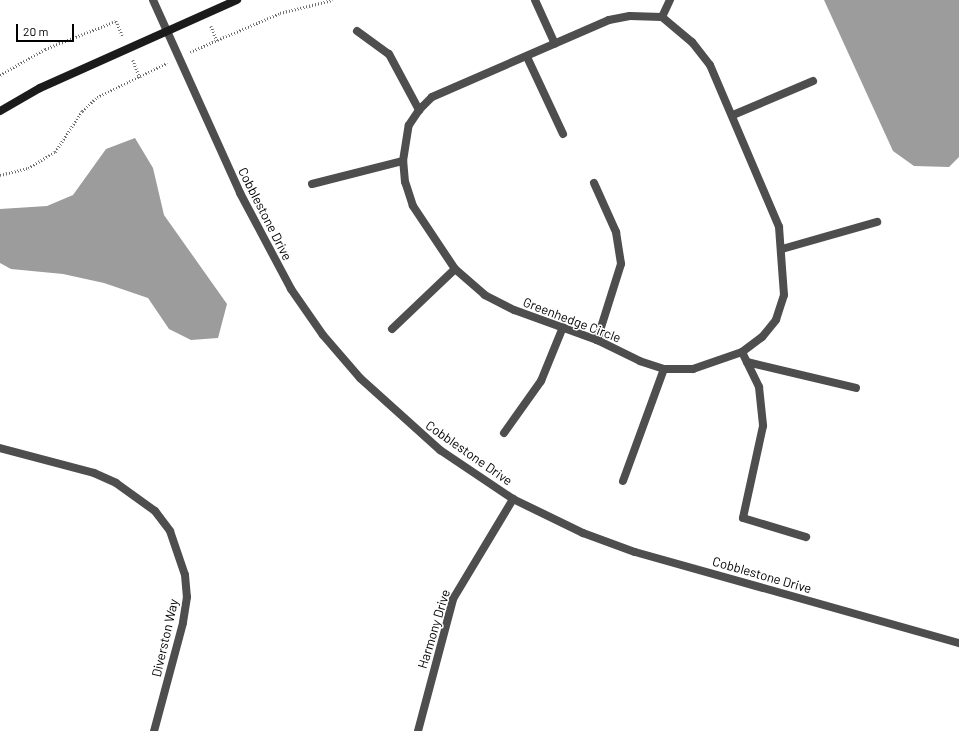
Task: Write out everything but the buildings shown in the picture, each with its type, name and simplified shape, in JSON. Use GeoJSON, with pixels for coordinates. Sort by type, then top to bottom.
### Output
{"type":"FeatureCollection","features":[{"type":"Feature","properties":{"kind":"street","name":"Cobblestone Drive"},"geometry":{"type":"LineString","coordinates":[[154,0],[263,241],[291,289],[323,335],[360,378],[398,415],[440,450],[513,499],[583,533],[635,552],[959,643]]}},
{"type":"Feature","properties":{"kind":"street"},"geometry":{"type":"LineString","coordinates":[[0,111],[40,88],[237,0]]}},
{"type":"Feature","properties":{"kind":"street"},"geometry":{"type":"LineString","coordinates":[[535,0],[555,44]]}},
{"type":"Feature","properties":{"kind":"street"},"geometry":{"type":"LineString","coordinates":[[662,17],[670,0]]}},
{"type":"Feature","properties":{"kind":"street","name":"Greenhedge Circle"},"geometry":{"type":"LineString","coordinates":[[630,16],[662,17],[692,42],[710,65],[733,114],[779,227],[782,249],[784,296],[776,320],[762,337],[742,352],[693,369],[664,369],[640,361],[597,340],[514,310],[485,295],[455,269],[413,206],[405,182],[403,161],[409,125],[418,110],[448,89],[527,57],[609,20],[630,16]]}},
{"type":"Feature","properties":{"kind":"street"},"geometry":{"type":"LineString","coordinates":[[358,31],[389,54],[418,110]]}},
{"type":"Feature","properties":{"kind":"street"},"geometry":{"type":"LineString","coordinates":[[527,57],[563,134]]}},
{"type":"Feature","properties":{"kind":"street"},"geometry":{"type":"LineString","coordinates":[[733,114],[813,81]]}},
{"type":"Feature","properties":{"kind":"street"},"geometry":{"type":"LineString","coordinates":[[312,184],[403,161]]}},
{"type":"Feature","properties":{"kind":"street"},"geometry":{"type":"LineString","coordinates":[[594,183],[616,232],[621,264],[597,340]]}},
{"type":"Feature","properties":{"kind":"street"},"geometry":{"type":"LineString","coordinates":[[782,249],[877,222]]}},
{"type":"Feature","properties":{"kind":"street"},"geometry":{"type":"LineString","coordinates":[[392,329],[455,269]]}},
{"type":"Feature","properties":{"kind":"street"},"geometry":{"type":"LineString","coordinates":[[504,433],[541,381],[563,327]]}},
{"type":"Feature","properties":{"kind":"street"},"geometry":{"type":"LineString","coordinates":[[742,352],[759,387],[763,426],[743,518],[806,537]]}},
{"type":"Feature","properties":{"kind":"street"},"geometry":{"type":"LineString","coordinates":[[746,362],[856,388]]}},
{"type":"Feature","properties":{"kind":"street"},"geometry":{"type":"LineString","coordinates":[[623,481],[664,369]]}},
{"type":"Feature","properties":{"kind":"street","name":"Diverston Way"},"geometry":{"type":"LineString","coordinates":[[0,448],[94,473],[116,483],[146,503],[170,531],[185,575],[187,597],[183,623],[154,731]]}},
{"type":"Feature","properties":{"kind":"street","name":"Harmony Drive"},"geometry":{"type":"LineString","coordinates":[[418,731],[453,599],[513,499]]}},
{"type":"Feature","properties":{"kind":"path"},"geometry":{"type":"LineString","coordinates":[[0,175],[28,168],[55,152],[82,111],[97,97],[179,56],[280,13],[332,0]]}},
{"type":"Feature","properties":{"kind":"path"},"geometry":{"type":"LineString","coordinates":[[0,75],[45,49],[116,21]]}},
{"type":"Feature","properties":{"kind":"shaded area"},"geometry":{"type":"Polygon","coordinates":[[[824,0],[959,0],[959,157],[949,167],[914,166],[893,151],[824,0]]]}},
{"type":"Feature","properties":{"kind":"shaded area"},"geometry":{"type":"Polygon","coordinates":[[[135,138],[153,168],[164,215],[227,304],[218,338],[191,340],[169,329],[148,298],[104,283],[63,274],[11,269],[0,263],[0,209],[47,206],[73,195],[106,149],[135,138]]]}}]}
